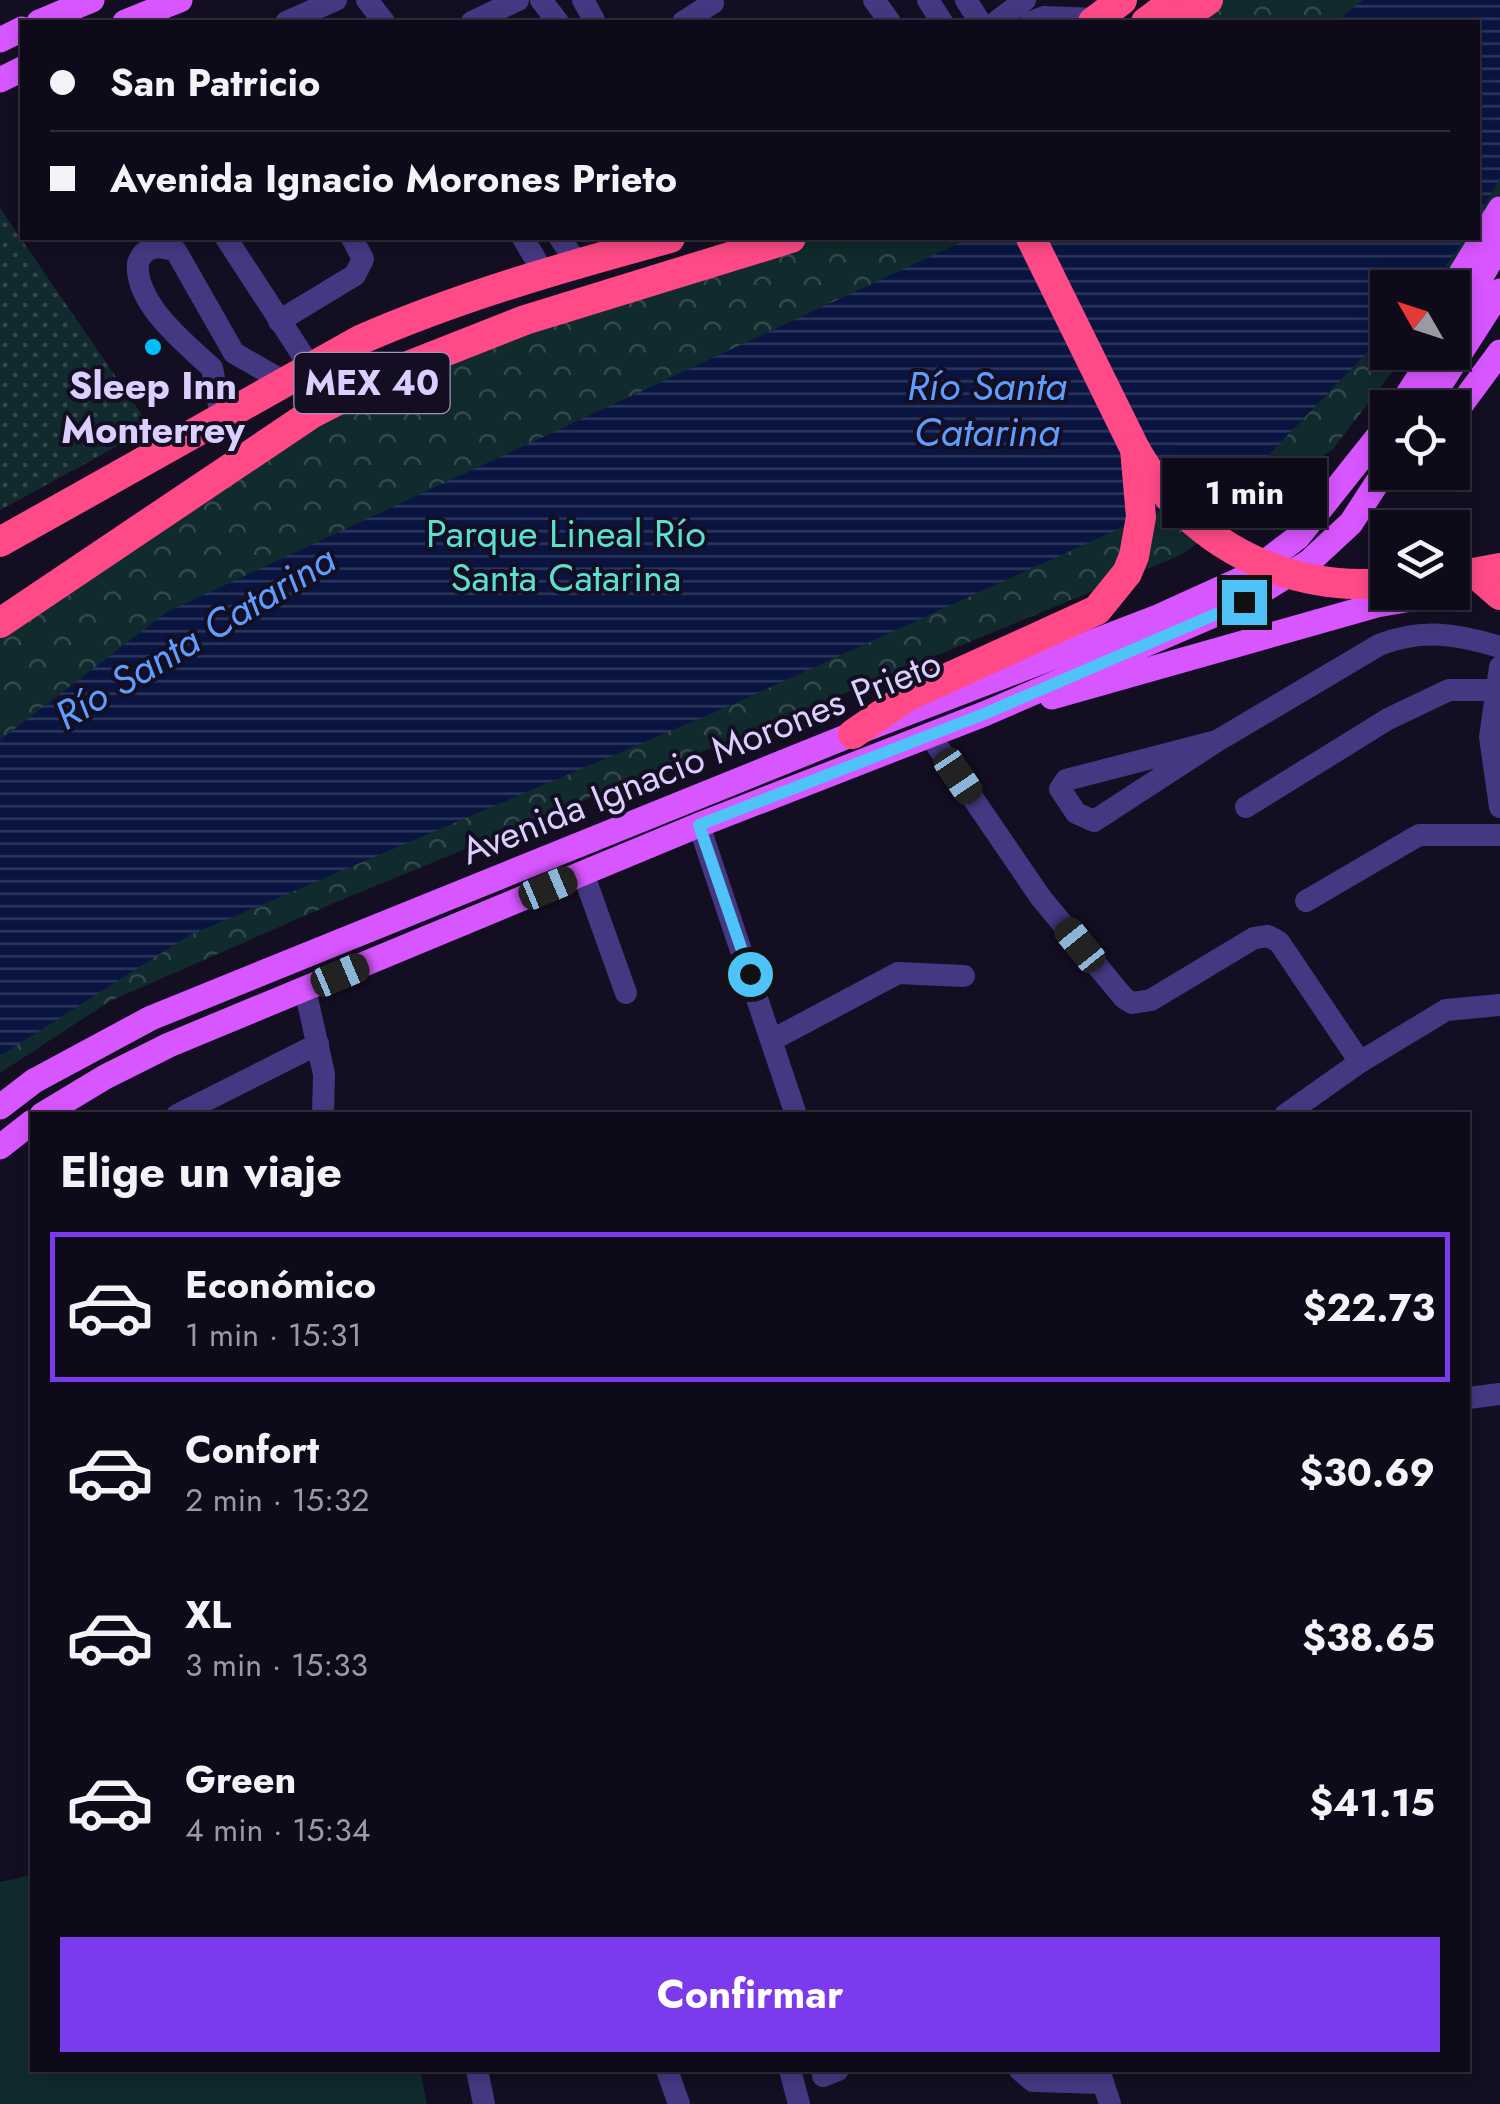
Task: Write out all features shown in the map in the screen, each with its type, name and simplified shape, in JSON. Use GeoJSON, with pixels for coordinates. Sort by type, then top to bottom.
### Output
{"type":"FeatureCollection","features":[{"type":"Feature","properties":{"kind":"highway"},"geometry":{"type":"LineString","coordinates":[[1096,20],[1122,0]]}},
{"type":"Feature","properties":{"kind":"highway"},"geometry":{"type":"LineString","coordinates":[[1149,20],[1176,0]]}},
{"type":"Feature","properties":{"kind":"highway"},"geometry":{"type":"LineString","coordinates":[[1180,20],[1208,0]]}},
{"type":"Feature","properties":{"kind":"highway","name":"MEX 40"},"geometry":{"type":"LineString","coordinates":[[0,542],[296,373],[421,313],[543,272],[583,254],[659,240]]}},
{"type":"Feature","properties":{"kind":"highway","name":"MEX 40"},"geometry":{"type":"LineString","coordinates":[[0,623],[311,414],[393,372],[525,320],[785,240]]}},
{"type":"Feature","properties":{"kind":"highway"},"geometry":{"type":"LineString","coordinates":[[1032,240],[1134,449],[1180,507],[1212,537],[1254,562],[1322,584],[1370,583]]}},
{"type":"Feature","properties":{"kind":"highway"},"geometry":{"type":"LineString","coordinates":[[853,734],[908,696],[1044,638],[1097,610],[1127,574],[1141,517],[1134,449]]}},
{"type":"Feature","properties":{"kind":"main road"},"geometry":{"type":"LineString","coordinates":[[44,20],[92,0]]}},
{"type":"Feature","properties":{"kind":"main road"},"geometry":{"type":"LineString","coordinates":[[130,20],[180,0]]}},
{"type":"Feature","properties":{"kind":"main road"},"geometry":{"type":"LineString","coordinates":[[1480,294],[1500,209]]}},
{"type":"Feature","properties":{"kind":"main road"},"geometry":{"type":"LineString","coordinates":[[1424,390],[1480,294],[1500,245]]}},
{"type":"Feature","properties":{"kind":"main road"},"geometry":{"type":"LineString","coordinates":[[1470,393],[1500,352]]}},
{"type":"Feature","properties":{"kind":"main road","name":"Avenida Ignacio Morones Prieto"},"geometry":{"type":"LineString","coordinates":[[0,1107],[34,1081],[152,1018],[853,734],[1158,617],[1264,566],[1298,537],[1370,447]]}},
{"type":"Feature","properties":{"kind":"main road","name":"Avenida Ignacio Morones Prieto"},"geometry":{"type":"LineString","coordinates":[[47,1112],[153,1053],[699,825],[984,714],[1275,586],[1309,562],[1366,506],[1375,490]]}},
{"type":"Feature","properties":{"kind":"main road"},"geometry":{"type":"LineString","coordinates":[[1366,506],[1383,490]]}},
{"type":"Feature","properties":{"kind":"main road"},"geometry":{"type":"LineString","coordinates":[[984,714],[1118,682],[1377,605],[1472,583],[1500,606]]}},
{"type":"Feature","properties":{"kind":"main road"},"geometry":{"type":"LineString","coordinates":[[0,1147],[30,1124]]}},
{"type":"Feature","properties":{"kind":"street"},"geometry":{"type":"LineString","coordinates":[[291,20],[336,0]]}},
{"type":"Feature","properties":{"kind":"street"},"geometry":{"type":"LineString","coordinates":[[367,0],[382,20]]}},
{"type":"Feature","properties":{"kind":"street"},"geometry":{"type":"LineString","coordinates":[[476,20],[518,0]]}},
{"type":"Feature","properties":{"kind":"street"},"geometry":{"type":"LineString","coordinates":[[541,0],[556,20]]}},
{"type":"Feature","properties":{"kind":"street"},"geometry":{"type":"LineString","coordinates":[[999,20],[1025,0]]}},
{"type":"Feature","properties":{"kind":"street"},"geometry":{"type":"LineString","coordinates":[[686,20],[713,3]]}},
{"type":"Feature","properties":{"kind":"street"},"geometry":{"type":"LineString","coordinates":[[1037,20],[1082,20]]}},
{"type":"Feature","properties":{"kind":"street"},"geometry":{"type":"LineString","coordinates":[[227,240],[279,320],[296,373]]}},
{"type":"Feature","properties":{"kind":"street"},"geometry":{"type":"LineString","coordinates":[[279,320],[354,275],[363,259],[353,240]]}},
{"type":"Feature","properties":{"kind":"street"},"geometry":{"type":"LineString","coordinates":[[524,240],[543,272]]}},
{"type":"Feature","properties":{"kind":"street"},"geometry":{"type":"LineString","coordinates":[[220,416],[212,368],[189,350],[153,304],[136,274],[140,254],[163,246],[176,251],[234,353],[296,373]]}},
{"type":"Feature","properties":{"kind":"street"},"geometry":{"type":"LineString","coordinates":[[153,304],[195,286]]}},
{"type":"Feature","properties":{"kind":"street"},"geometry":{"type":"LineString","coordinates":[[212,368],[234,353]]}},
{"type":"Feature","properties":{"kind":"street"},"geometry":{"type":"LineString","coordinates":[[1217,741],[1066,780],[1060,790],[1076,813],[1094,822],[1217,741],[1380,644],[1406,634],[1463,636],[1500,648]]}},
{"type":"Feature","properties":{"kind":"street"},"geometry":{"type":"LineString","coordinates":[[1246,808],[1388,719],[1449,690],[1497,695],[1500,807]]}},
{"type":"Feature","properties":{"kind":"street"},"geometry":{"type":"LineString","coordinates":[[930,734],[1042,898],[1124,998],[1132,1003],[1151,1000],[1254,938],[1268,936],[1279,942],[1360,1062]]}},
{"type":"Feature","properties":{"kind":"street"},"geometry":{"type":"LineString","coordinates":[[699,825],[795,1112]]}},
{"type":"Feature","properties":{"kind":"street"},"geometry":{"type":"LineString","coordinates":[[1306,901],[1419,835],[1500,835]]}},
{"type":"Feature","properties":{"kind":"street"},"geometry":{"type":"LineString","coordinates":[[583,873],[626,993]]}},
{"type":"Feature","properties":{"kind":"street"},"geometry":{"type":"LineString","coordinates":[[772,1040],[898,972],[964,976]]}},
{"type":"Feature","properties":{"kind":"street"},"geometry":{"type":"LineString","coordinates":[[305,989],[324,1074],[323,1112]]}},
{"type":"Feature","properties":{"kind":"street"},"geometry":{"type":"LineString","coordinates":[[1289,1112],[1360,1062],[1446,1010],[1500,1005]]}},
{"type":"Feature","properties":{"kind":"street"},"geometry":{"type":"LineString","coordinates":[[182,1112],[318,1044]]}},
{"type":"Feature","properties":{"kind":"street"},"geometry":{"type":"LineString","coordinates":[[1470,1398],[1500,1394]]}},
{"type":"Feature","properties":{"kind":"street"},"geometry":{"type":"LineString","coordinates":[[477,2072],[484,2104]]}},
{"type":"Feature","properties":{"kind":"street"},"geometry":{"type":"LineString","coordinates":[[668,2072],[679,2104]]}},
{"type":"Feature","properties":{"kind":"street"},"geometry":{"type":"LineString","coordinates":[[791,2072],[800,2104]]}},
{"type":"Feature","properties":{"kind":"street"},"geometry":{"type":"LineString","coordinates":[[1022,2072],[1033,2081],[1104,2086]]}},
{"type":"Feature","properties":{"kind":"green space"},"geometry":{"type":"Polygon","coordinates":[[[1200,0],[1500,0],[1500,193],[1480,228],[1480,20],[1171,20],[1200,0]]]}},
{"type":"Feature","properties":{"kind":"green space"},"geometry":{"type":"Polygon","coordinates":[[[0,208],[151,428],[0,510],[0,208]]]}},
{"type":"Feature","properties":{"kind":"green space","name":"Río Santa Catarina"},"geometry":{"type":"Polygon","coordinates":[[[804,240],[1473,240],[1455,270],[1370,270],[1370,370],[1394,370],[1378,390],[1370,390],[1370,401],[1332,450],[1181,555],[334,903],[110,1001],[0,1073],[0,624],[377,382],[768,256],[804,240]]]}},
{"type":"Feature","properties":{"kind":"green space"},"geometry":{"type":"Polygon","coordinates":[[[30,1875],[30,2072],[420,2072],[427,2104],[0,2104],[0,1882],[30,1875]]]}},
{"type":"Feature","properties":{"kind":"water"},"geometry":{"type":"Polygon","coordinates":[[[1363,0],[1500,0],[1500,178],[1480,213],[1480,20],[1338,20],[1363,0]]]}},
{"type":"Feature","properties":{"kind":"water","name":"Río Santa Catarina"},"geometry":{"type":"Polygon","coordinates":[[[966,240],[1464,240],[1443,270],[1370,270],[1370,350],[1259,465],[720,710],[188,936],[0,1056],[0,740],[167,612],[966,240]]]}},
{"type":"Feature","properties":{"kind":"place","name":"Sleep Inn Monterrey"},"geometry":{"type":"Point","coordinates":[153,347]}},
{"type":"Feature","properties":{"kind":"route"},"geometry":{"type":"LineString","coordinates":[[750,974],[699,825],[984,714],[1244,602]]}},
{"type":"Feature","properties":{"kind":"park label","name":"Parque Lineal Río Santa Catarina"},"geometry":{"type":"Point","coordinates":[566,556]}}]}
